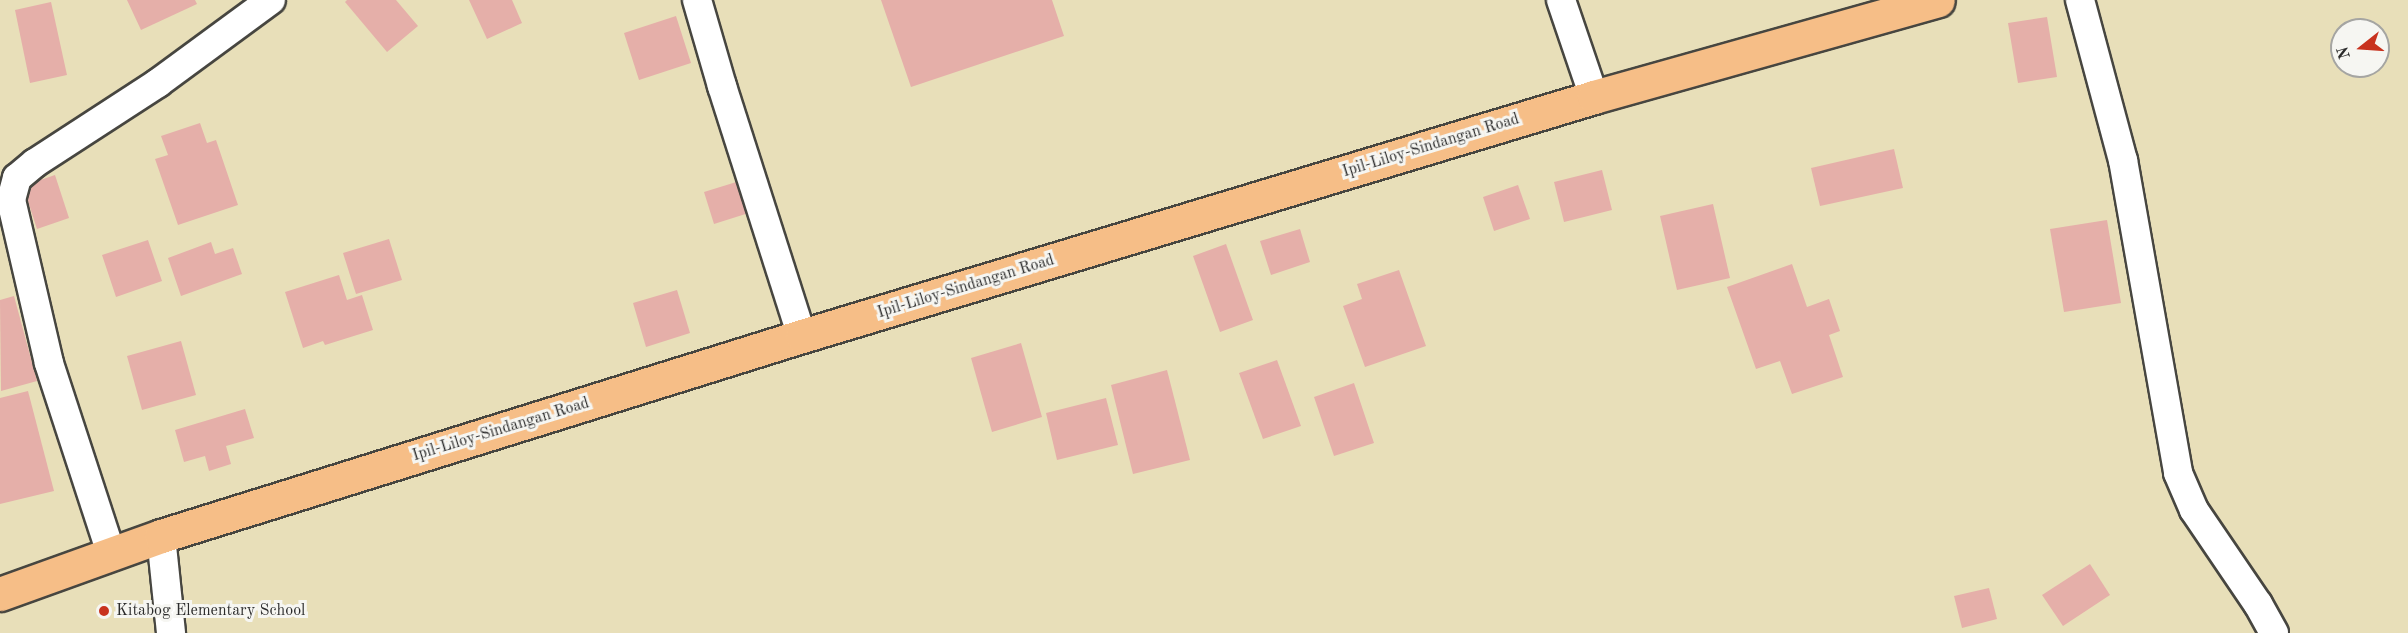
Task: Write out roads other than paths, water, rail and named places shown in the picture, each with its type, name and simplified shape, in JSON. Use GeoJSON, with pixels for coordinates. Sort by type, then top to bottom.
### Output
{"type":"FeatureCollection","features":[{"type":"Feature","properties":{"kind":"highway","name":"Ipil-Liloy-Sindangan Road"},"geometry":{"type":"LineString","coordinates":[[0,594],[161,536],[802,336],[1594,97],[1938,0]]}},
{"type":"Feature","properties":{"kind":"street"},"geometry":{"type":"LineString","coordinates":[[111,553],[49,363],[11,200],[17,178],[35,163],[158,83],[271,0]]}},
{"type":"Feature","properties":{"kind":"street"},"geometry":{"type":"LineString","coordinates":[[698,0],[722,86],[802,336]]}},
{"type":"Feature","properties":{"kind":"street"},"geometry":{"type":"LineString","coordinates":[[1561,0],[1594,97]]}},
{"type":"Feature","properties":{"kind":"street"},"geometry":{"type":"LineString","coordinates":[[2080,0],[2122,160],[2178,473],[2194,510],[2258,604],[2274,633]]}},
{"type":"Feature","properties":{"kind":"street"},"geometry":{"type":"LineString","coordinates":[[161,536],[171,633]]}},
{"type":"Feature","properties":{"kind":"place","name":"Kitabog Elementary School"},"geometry":{"type":"Point","coordinates":[104,611]}}]}
